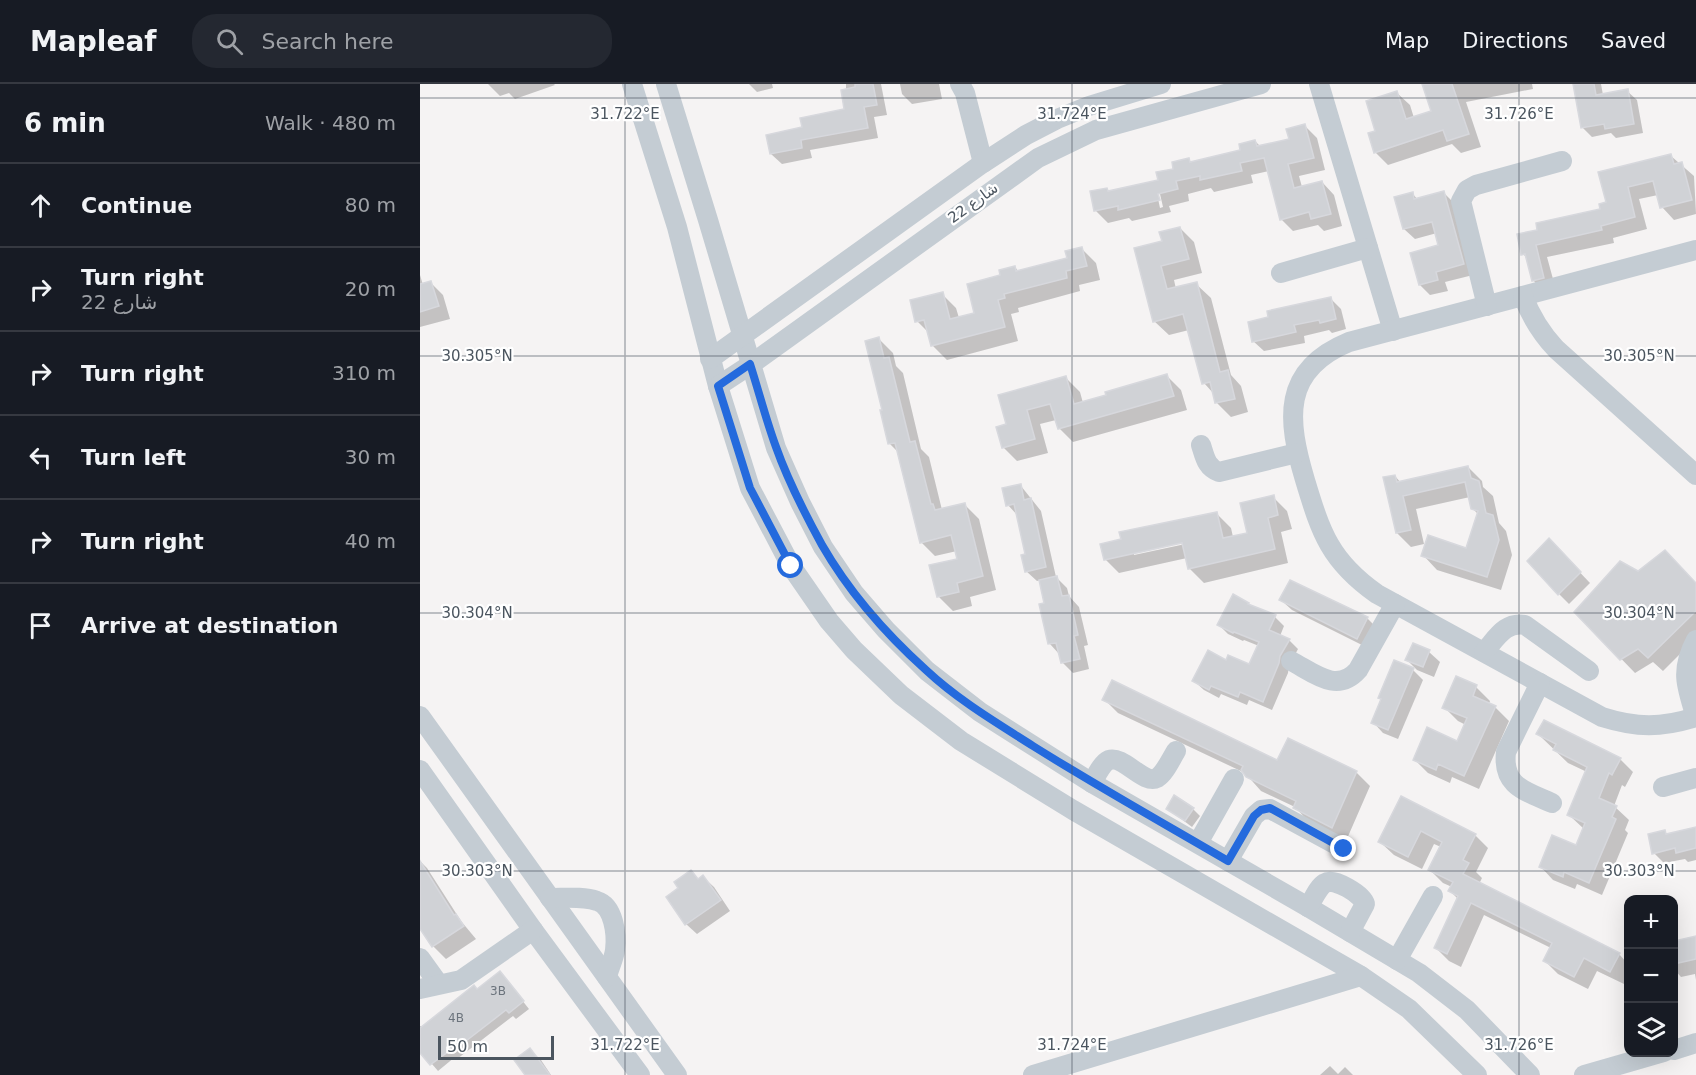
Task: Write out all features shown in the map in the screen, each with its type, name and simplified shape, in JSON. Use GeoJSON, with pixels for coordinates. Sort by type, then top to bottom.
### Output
{"type":"FeatureCollection","features":[{"type":"Feature","properties":{"kind":"street"},"geometry":{"type":"LineString","coordinates":[[632,84],[677,227],[710,359],[750,488],[791,566],[829,621],[854,650],[901,695],[960,741],[1073,810],[1361,976],[1409,1009],[1477,1075]]}},
{"type":"Feature","properties":{"kind":"street"},"geometry":{"type":"LineString","coordinates":[[666,84],[776,448],[823,547],[854,593],[886,630],[927,671],[980,712],[1092,783],[1419,973],[1467,1010],[1530,1075]]}},
{"type":"Feature","properties":{"kind":"street"},"geometry":{"type":"LineString","coordinates":[[960,84],[965,93],[983,163]]}},
{"type":"Feature","properties":{"kind":"street","name":"شارع 22"},"geometry":{"type":"LineString","coordinates":[[710,359],[983,163],[1026,135],[1089,106],[1161,84]]}},
{"type":"Feature","properties":{"kind":"street","name":"شارع 22"},"geometry":{"type":"LineString","coordinates":[[718,386],[1038,158],[1096,130],[1261,84]]}},
{"type":"Feature","properties":{"kind":"street"},"geometry":{"type":"LineString","coordinates":[[1319,84],[1393,331]]}},
{"type":"Feature","properties":{"kind":"street"},"geometry":{"type":"LineString","coordinates":[[1486,306],[1461,201],[1467,190],[1476,184],[1562,161]]}},
{"type":"Feature","properties":{"kind":"street"},"geometry":{"type":"LineString","coordinates":[[1281,273],[1368,248]]}},
{"type":"Feature","properties":{"kind":"street"},"geometry":{"type":"LineString","coordinates":[[1696,250],[1349,342],[1317,359],[1305,373],[1297,389],[1292,410],[1297,453],[1325,540],[1339,561],[1356,579],[1395,604],[1602,717],[1622,724],[1659,726],[1696,717],[1687,689],[1685,673],[1688,656],[1696,640]]}},
{"type":"Feature","properties":{"kind":"street"},"geometry":{"type":"LineString","coordinates":[[1523,296],[1531,316],[1556,349],[1696,475]]}},
{"type":"Feature","properties":{"kind":"street"},"geometry":{"type":"LineString","coordinates":[[1201,445],[1211,469],[1219,472],[1297,453]]}},
{"type":"Feature","properties":{"kind":"street"},"geometry":{"type":"LineString","coordinates":[[1291,661],[1329,681],[1340,683],[1351,679],[1359,670],[1395,604]]}},
{"type":"Feature","properties":{"kind":"street"},"geometry":{"type":"LineString","coordinates":[[1484,652],[1504,629],[1518,624],[1531,629],[1589,671]]}},
{"type":"Feature","properties":{"kind":"street"},"geometry":{"type":"LineString","coordinates":[[1540,683],[1506,752],[1504,764],[1507,775],[1514,785],[1552,803]]}},
{"type":"Feature","properties":{"kind":"street"},"geometry":{"type":"LineString","coordinates":[[420,716],[677,1075]]}},
{"type":"Feature","properties":{"kind":"street"},"geometry":{"type":"LineString","coordinates":[[1092,783],[1104,764],[1114,759],[1146,777],[1152,779],[1158,777],[1176,751]]}},
{"type":"Feature","properties":{"kind":"street"},"geometry":{"type":"LineString","coordinates":[[420,770],[533,930],[640,1075]]}},
{"type":"Feature","properties":{"kind":"street"},"geometry":{"type":"LineString","coordinates":[[1663,787],[1696,778]]}},
{"type":"Feature","properties":{"kind":"street"},"geometry":{"type":"LineString","coordinates":[[1198,843],[1234,779]]}},
{"type":"Feature","properties":{"kind":"street"},"geometry":{"type":"LineString","coordinates":[[1228,861],[1254,816],[1261,810],[1270,808],[1344,849]]}},
{"type":"Feature","properties":{"kind":"street"},"geometry":{"type":"LineString","coordinates":[[483,859],[508,839]]}},
{"type":"Feature","properties":{"kind":"street"},"geometry":{"type":"LineString","coordinates":[[1308,907],[1327,881],[1336,882],[1360,895],[1365,904],[1350,932]]}},
{"type":"Feature","properties":{"kind":"street"},"geometry":{"type":"LineString","coordinates":[[1397,960],[1433,896]]}},
{"type":"Feature","properties":{"kind":"street"},"geometry":{"type":"LineString","coordinates":[[550,898],[585,898],[605,905],[612,918],[615,937],[615,952],[607,977]]}},
{"type":"Feature","properties":{"kind":"street"},"geometry":{"type":"LineString","coordinates":[[420,958],[429,986],[450,983],[461,980],[533,930]]}},
{"type":"Feature","properties":{"kind":"street"},"geometry":{"type":"LineString","coordinates":[[1033,1075],[1361,976]]}},
{"type":"Feature","properties":{"kind":"street"},"geometry":{"type":"LineString","coordinates":[[1678,1049],[1696,1043]]}},
{"type":"Feature","properties":{"kind":"street"},"geometry":{"type":"LineString","coordinates":[[1584,1075],[1649,1057]]}},
{"type":"Feature","properties":{"kind":"building"},"geometry":{"type":"Polygon","coordinates":[[[855,84],[873,84],[877,105],[864,107],[868,128],[801,140],[802,148],[770,154],[766,135],[802,127],[800,118],[844,109],[841,90],[855,87],[855,84]]]}},
{"type":"Feature","properties":{"kind":"building"},"geometry":{"type":"Polygon","coordinates":[[[1422,84],[1452,84],[1469,134],[1447,141],[1443,130],[1374,153],[1368,133],[1375,131],[1366,101],[1397,91],[1406,119],[1431,111],[1422,84]]]}},
{"type":"Feature","properties":{"kind":"building"},"geometry":{"type":"Polygon","coordinates":[[[1573,84],[1594,84],[1596,95],[1628,89],[1634,124],[1605,129],[1604,124],[1581,128],[1573,84]]]}},
{"type":"Feature","properties":{"kind":"building"},"geometry":{"type":"Polygon","coordinates":[[[1305,124],[1314,158],[1288,164],[1294,188],[1322,181],[1331,214],[1311,219],[1309,212],[1280,220],[1264,158],[1240,163],[1242,171],[1200,180],[1200,176],[1176,181],[1178,189],[1158,194],[1160,200],[1118,210],[1118,206],[1094,211],[1090,191],[1107,188],[1108,191],[1158,180],[1156,172],[1173,169],[1172,162],[1189,158],[1190,162],[1240,150],[1239,144],[1255,140],[1257,146],[1289,139],[1286,129],[1305,124]]]}},
{"type":"Feature","properties":{"kind":"building"},"geometry":{"type":"Polygon","coordinates":[[[1671,154],[1674,164],[1682,162],[1692,200],[1660,208],[1653,181],[1628,187],[1635,217],[1601,226],[1602,230],[1536,245],[1544,278],[1532,281],[1525,254],[1521,255],[1517,234],[1537,230],[1536,223],[1600,209],[1599,204],[1606,202],[1598,172],[1671,154]]]}},
{"type":"Feature","properties":{"kind":"building"},"geometry":{"type":"Polygon","coordinates":[[[1444,191],[1464,264],[1436,272],[1438,280],[1419,285],[1410,253],[1438,245],[1432,222],[1403,229],[1394,197],[1413,192],[1414,199],[1444,191]]]}},
{"type":"Feature","properties":{"kind":"building"},"geometry":{"type":"Polygon","coordinates":[[[1180,227],[1189,259],[1161,266],[1167,289],[1197,282],[1220,372],[1228,370],[1235,399],[1215,403],[1210,382],[1202,384],[1183,314],[1153,322],[1134,248],[1162,241],[1159,232],[1180,227]]]}},
{"type":"Feature","properties":{"kind":"building"},"geometry":{"type":"Polygon","coordinates":[[[1082,247],[1087,266],[1066,271],[1067,278],[1004,294],[1005,298],[998,300],[1005,327],[931,346],[924,320],[915,322],[910,300],[943,292],[950,319],[974,313],[967,284],[1000,275],[999,270],[1015,266],[1016,271],[1067,258],[1065,251],[1082,247]]]}},
{"type":"Feature","properties":{"kind":"building"},"geometry":{"type":"Polygon","coordinates":[[[431,281],[439,306],[420,312],[420,284],[431,281]]]}},
{"type":"Feature","properties":{"kind":"building"},"geometry":{"type":"Polygon","coordinates":[[[1331,297],[1336,319],[1294,325],[1296,332],[1252,342],[1248,322],[1268,317],[1267,311],[1331,297]]]}},
{"type":"Feature","properties":{"kind":"building"},"geometry":{"type":"Polygon","coordinates":[[[879,337],[884,358],[889,357],[910,442],[915,441],[931,504],[935,510],[965,503],[983,576],[957,583],[959,592],[937,597],[929,565],[957,559],[951,535],[920,543],[895,443],[888,444],[865,341],[879,337]]]}},
{"type":"Feature","properties":{"kind":"building"},"geometry":{"type":"Polygon","coordinates":[[[1167,374],[1174,396],[1058,429],[1050,404],[1027,410],[1035,439],[1002,448],[996,427],[1006,424],[998,395],[1066,376],[1074,404],[1106,395],[1105,392],[1167,374]]]}},
{"type":"Feature","properties":{"kind":"building"},"geometry":{"type":"Polygon","coordinates":[[[1468,466],[1471,478],[1479,481],[1486,513],[1493,515],[1499,540],[1487,577],[1421,556],[1428,535],[1466,548],[1478,511],[1471,509],[1465,482],[1403,496],[1411,530],[1396,533],[1383,477],[1395,475],[1397,482],[1468,466]]]}},
{"type":"Feature","properties":{"kind":"building"},"geometry":{"type":"Polygon","coordinates":[[[1021,484],[1024,500],[1031,498],[1046,567],[1025,572],[1021,555],[1025,554],[1014,504],[1006,506],[1002,488],[1021,484]]]}},
{"type":"Feature","properties":{"kind":"building"},"geometry":{"type":"Polygon","coordinates":[[[1274,495],[1278,515],[1268,518],[1275,549],[1188,569],[1182,543],[1104,560],[1100,544],[1121,539],[1119,532],[1217,512],[1223,538],[1247,533],[1240,503],[1274,495]]]}},
{"type":"Feature","properties":{"kind":"building"},"geometry":{"type":"Polygon","coordinates":[[[1549,538],[1581,572],[1558,595],[1527,561],[1549,538]]]}},
{"type":"Feature","properties":{"kind":"building"},"geometry":{"type":"Polygon","coordinates":[[[1665,550],[1696,583],[1696,611],[1648,658],[1638,649],[1620,660],[1574,612],[1620,561],[1638,571],[1665,550]]]}},
{"type":"Feature","properties":{"kind":"building"},"geometry":{"type":"Polygon","coordinates":[[[1057,576],[1062,596],[1069,595],[1078,635],[1074,636],[1080,659],[1061,663],[1056,643],[1048,644],[1039,604],[1044,603],[1039,580],[1057,576]]]}},
{"type":"Feature","properties":{"kind":"building"},"geometry":{"type":"Polygon","coordinates":[[[1290,580],[1368,617],[1357,639],[1279,600],[1290,580]]]}},
{"type":"Feature","properties":{"kind":"building"},"geometry":{"type":"Polygon","coordinates":[[[1233,594],[1248,604],[1276,615],[1269,630],[1290,639],[1280,656],[1263,702],[1240,692],[1238,697],[1211,686],[1209,690],[1192,681],[1208,650],[1226,660],[1228,655],[1249,664],[1259,642],[1217,625],[1233,594]]]}},
{"type":"Feature","properties":{"kind":"building"},"geometry":{"type":"Polygon","coordinates":[[[1413,643],[1430,650],[1423,667],[1405,660],[1413,643]]]}},
{"type":"Feature","properties":{"kind":"building"},"geometry":{"type":"Polygon","coordinates":[[[1394,660],[1414,668],[1388,730],[1371,723],[1381,699],[1378,698],[1394,660]]]}},
{"type":"Feature","properties":{"kind":"building"},"geometry":{"type":"Polygon","coordinates":[[[1456,676],[1477,685],[1473,696],[1496,706],[1464,776],[1438,764],[1436,770],[1413,760],[1427,727],[1457,741],[1467,718],[1442,708],[1456,676]]]}},
{"type":"Feature","properties":{"kind":"building"},"geometry":{"type":"Polygon","coordinates":[[[1112,680],[1277,760],[1288,738],[1357,771],[1332,828],[1293,808],[1296,801],[1246,777],[1241,770],[1243,766],[1102,700],[1112,680]]]}},
{"type":"Feature","properties":{"kind":"building"},"geometry":{"type":"Polygon","coordinates":[[[1544,720],[1621,758],[1612,775],[1609,773],[1599,798],[1617,806],[1612,817],[1616,819],[1589,883],[1564,872],[1563,877],[1539,867],[1552,835],[1576,845],[1585,823],[1567,815],[1587,767],[1553,750],[1556,744],[1536,734],[1544,720]]]}},
{"type":"Feature","properties":{"kind":"building"},"geometry":{"type":"Polygon","coordinates":[[[1174,795],[1194,808],[1185,821],[1166,809],[1174,795]]]}},
{"type":"Feature","properties":{"kind":"building"},"geometry":{"type":"Polygon","coordinates":[[[1401,796],[1476,834],[1463,860],[1469,863],[1463,874],[1620,953],[1610,972],[1584,958],[1574,977],[1543,961],[1552,943],[1471,903],[1447,954],[1434,948],[1458,896],[1448,891],[1453,882],[1428,870],[1442,842],[1421,831],[1408,857],[1378,842],[1401,796]]]}},
{"type":"Feature","properties":{"kind":"building"},"geometry":{"type":"Polygon","coordinates":[[[1696,827],[1696,848],[1676,853],[1675,848],[1652,854],[1648,834],[1665,830],[1666,834],[1696,827]]]}},
{"type":"Feature","properties":{"kind":"building"},"geometry":{"type":"Polygon","coordinates":[[[420,861],[454,915],[456,914],[464,926],[432,947],[420,929],[420,861]]]}},
{"type":"Feature","properties":{"kind":"building"},"geometry":{"type":"Polygon","coordinates":[[[691,870],[698,879],[703,875],[721,900],[685,925],[666,897],[678,888],[674,882],[691,870]]]}},
{"type":"Feature","properties":{"kind":"building"},"geometry":{"type":"Polygon","coordinates":[[[1696,936],[1696,959],[1678,963],[1678,940],[1696,936]]]}},
{"type":"Feature","properties":{"kind":"building"},"geometry":{"type":"Polygon","coordinates":[[[500,971],[524,1001],[509,1013],[506,1010],[430,1065],[420,1053],[420,1028],[474,985],[477,989],[500,971]]]}},
{"type":"Feature","properties":{"kind":"building"},"geometry":{"type":"Polygon","coordinates":[[[530,1048],[550,1075],[525,1075],[514,1060],[530,1048]]]}},
{"type":"Feature","properties":{"kind":"route"},"geometry":{"type":"LineString","coordinates":[[791,566],[750,488],[718,386],[750,364],[776,448],[823,547],[854,593],[886,630],[927,671],[980,712],[1092,783],[1228,861],[1254,816],[1261,810],[1270,808],[1344,849]]}}]}
